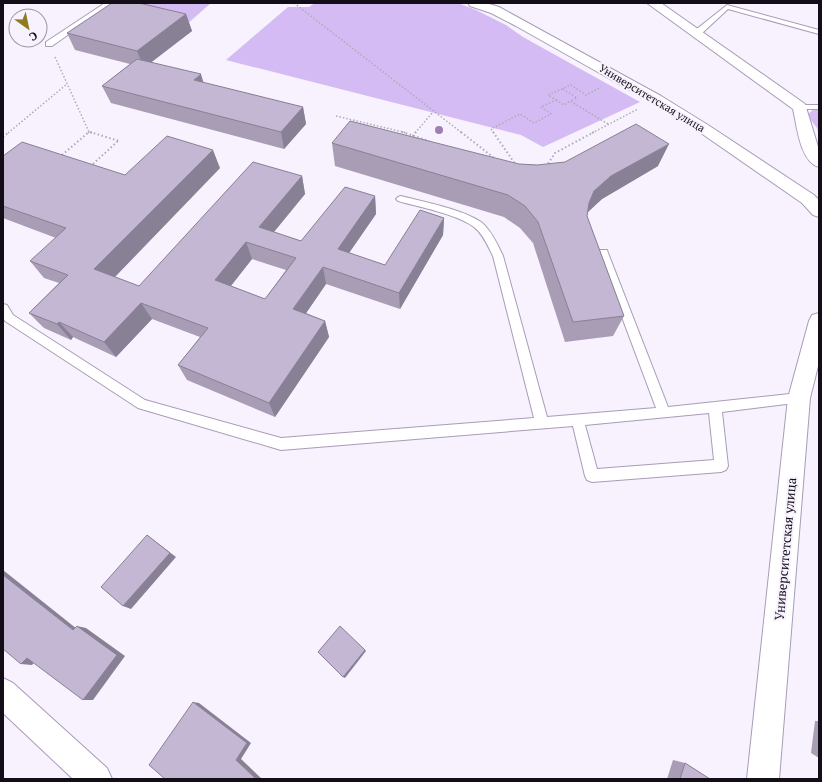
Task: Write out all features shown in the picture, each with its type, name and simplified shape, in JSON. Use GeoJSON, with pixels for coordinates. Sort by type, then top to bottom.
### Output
{"type":"FeatureCollection","features":[{"type":"Feature","properties":{"kind":"street","name":"Университетская улица"},"geometry":{"type":"LineString","coordinates":[[474,3],[495,10],[521,23],[619,78],[703,128],[808,199],[819,211]]}},
{"type":"Feature","properties":{"kind":"street"},"geometry":{"type":"LineString","coordinates":[[653,3],[800,107],[812,154],[819,162]]}},
{"type":"Feature","properties":{"kind":"street","name":"Университетская улица"},"geometry":{"type":"LineString","coordinates":[[763,779],[799,398],[819,321]]}},
{"type":"Feature","properties":{"kind":"street"},"geometry":{"type":"LineString","coordinates":[[3,693],[96,779]]}},
{"type":"Feature","properties":{"kind":"lane"},"geometry":{"type":"LineString","coordinates":[[49,44],[110,3]]}},
{"type":"Feature","properties":{"kind":"lane"},"geometry":{"type":"LineString","coordinates":[[696,34],[728,5],[819,32]]}},
{"type":"Feature","properties":{"kind":"lane"},"geometry":{"type":"LineString","coordinates":[[800,107],[819,106]]}},
{"type":"Feature","properties":{"kind":"lane"},"geometry":{"type":"LineString","coordinates":[[401,199],[460,217],[477,225],[489,239],[498,256],[542,423]]}},
{"type":"Feature","properties":{"kind":"lane"},"geometry":{"type":"LineString","coordinates":[[603,253],[664,413]]}},
{"type":"Feature","properties":{"kind":"lane"},"geometry":{"type":"LineString","coordinates":[[3,308],[9,318],[142,404],[281,444],[664,413],[799,398]]}},
{"type":"Feature","properties":{"kind":"lane"},"geometry":{"type":"LineString","coordinates":[[578,420],[592,476],[721,466],[715,408]]}},
{"type":"Feature","properties":{"kind":"path"},"geometry":{"type":"LineString","coordinates":[[294,3],[495,159]]}},
{"type":"Feature","properties":{"kind":"path"},"geometry":{"type":"LineString","coordinates":[[49,44],[89,132],[119,141],[93,164]]}},
{"type":"Feature","properties":{"kind":"path"},"geometry":{"type":"LineString","coordinates":[[563,88],[577,98],[564,104],[548,95],[563,88],[571,85],[586,94],[619,78]]}},
{"type":"Feature","properties":{"kind":"path"},"geometry":{"type":"LineString","coordinates":[[3,137],[67,84]]}},
{"type":"Feature","properties":{"kind":"path"},"geometry":{"type":"LineString","coordinates":[[518,168],[491,129],[520,114],[534,123],[551,114],[541,107],[556,100]]}},
{"type":"Feature","properties":{"kind":"path"},"geometry":{"type":"LineString","coordinates":[[570,101],[608,125]]}},
{"type":"Feature","properties":{"kind":"path"},"geometry":{"type":"LineString","coordinates":[[543,170],[555,153],[640,108]]}},
{"type":"Feature","properties":{"kind":"path"},"geometry":{"type":"LineString","coordinates":[[410,140],[433,112]]}},
{"type":"Feature","properties":{"kind":"path"},"geometry":{"type":"LineString","coordinates":[[336,116],[414,135],[435,144]]}},
{"type":"Feature","properties":{"kind":"path"},"geometry":{"type":"LineString","coordinates":[[62,155],[89,132]]}},
{"type":"Feature","properties":{"kind":"shaded area"},"geometry":{"type":"Polygon","coordinates":[[[118,3],[211,3],[186,25],[118,3]]]}},
{"type":"Feature","properties":{"kind":"shaded area"},"geometry":{"type":"Polygon","coordinates":[[[315,3],[458,3],[506,25],[523,37],[640,102],[543,147],[521,135],[226,60],[288,7],[309,7],[315,3]]]}},
{"type":"Feature","properties":{"kind":"shaded area"},"geometry":{"type":"Polygon","coordinates":[[[814,109],[819,109],[819,135],[817,128],[807,115],[814,109]]]}},
{"type":"Feature","properties":{"kind":"building"},"geometry":{"type":"Polygon","coordinates":[[[112,3],[139,3],[186,14],[137,51],[67,33],[112,3]]]}},
{"type":"Feature","properties":{"kind":"building"},"geometry":{"type":"Polygon","coordinates":[[[137,59],[201,74],[194,80],[303,107],[281,132],[102,86],[137,59]]]}},
{"type":"Feature","properties":{"kind":"building"},"geometry":{"type":"Polygon","coordinates":[[[350,121],[519,164],[537,165],[565,162],[636,124],[669,144],[611,176],[594,191],[589,203],[587,216],[624,316],[573,322],[538,222],[525,206],[508,195],[332,143],[350,121]]]}},
{"type":"Feature","properties":{"kind":"building"},"geometry":{"type":"Polygon","coordinates":[[[167,136],[213,150],[94,269],[139,286],[253,162],[302,176],[259,227],[301,241],[345,187],[375,196],[338,249],[385,265],[420,210],[444,218],[399,293],[323,267],[293,309],[325,321],[269,403],[178,365],[208,328],[141,303],[104,342],[59,322],[57,324],[29,313],[68,275],[30,261],[66,228],[3,206],[3,156],[22,142],[125,175],[167,136]],[[246,242],[215,280],[265,299],[296,258],[246,242]]]}},
{"type":"Feature","properties":{"kind":"building"},"geometry":{"type":"Polygon","coordinates":[[[147,535],[170,553],[123,606],[101,587],[147,535]]]}},
{"type":"Feature","properties":{"kind":"building"},"geometry":{"type":"Polygon","coordinates":[[[3,575],[73,630],[77,626],[117,655],[83,700],[27,658],[21,664],[3,649],[3,575]]]}},
{"type":"Feature","properties":{"kind":"building"},"geometry":{"type":"Polygon","coordinates":[[[340,626],[365,650],[343,677],[318,652],[340,626]]]}},
{"type":"Feature","properties":{"kind":"building"},"geometry":{"type":"Polygon","coordinates":[[[193,702],[247,743],[236,760],[256,779],[165,779],[149,765],[193,702]]]}},
{"type":"Feature","properties":{"kind":"building"},"geometry":{"type":"Polygon","coordinates":[[[685,763],[710,779],[680,779],[685,763]]]}}]}
